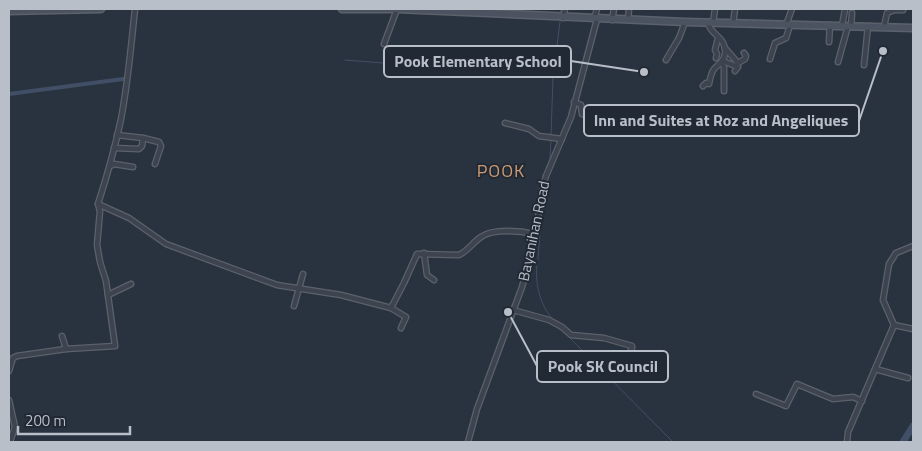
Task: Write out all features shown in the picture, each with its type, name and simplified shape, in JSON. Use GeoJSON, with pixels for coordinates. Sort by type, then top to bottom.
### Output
{"type":"FeatureCollection","features":[{"type":"Feature","properties":{"kind":"main road"},"geometry":{"type":"LineString","coordinates":[[9,11],[101,9]]}},
{"type":"Feature","properties":{"kind":"main road"},"geometry":{"type":"LineString","coordinates":[[342,9],[397,9],[612,20],[913,28]]}},
{"type":"Feature","properties":{"kind":"street"},"geometry":{"type":"LineString","coordinates":[[9,371],[12,359],[15,356],[66,349],[115,346],[105,273],[100,262],[97,245],[100,211],[98,204],[117,135],[130,63],[135,9]]}},
{"type":"Feature","properties":{"kind":"street"},"geometry":{"type":"LineString","coordinates":[[384,44],[397,9]]}},
{"type":"Feature","properties":{"kind":"street"},"geometry":{"type":"LineString","coordinates":[[563,18],[565,9]]}},
{"type":"Feature","properties":{"kind":"street","name":"Bayanihan Road"},"geometry":{"type":"LineString","coordinates":[[468,442],[477,409],[531,259],[542,190],[571,117],[597,9]]}},
{"type":"Feature","properties":{"kind":"street"},"geometry":{"type":"LineString","coordinates":[[612,20],[614,9]]}},
{"type":"Feature","properties":{"kind":"street"},"geometry":{"type":"LineString","coordinates":[[628,20],[629,9]]}},
{"type":"Feature","properties":{"kind":"street"},"geometry":{"type":"LineString","coordinates":[[715,9],[710,30],[738,63],[745,59],[744,53]]}},
{"type":"Feature","properties":{"kind":"street"},"geometry":{"type":"LineString","coordinates":[[733,24],[735,9]]}},
{"type":"Feature","properties":{"kind":"street"},"geometry":{"type":"LineString","coordinates":[[770,59],[775,43],[786,38],[792,9]]}},
{"type":"Feature","properties":{"kind":"street"},"geometry":{"type":"LineString","coordinates":[[845,9],[847,26]]}},
{"type":"Feature","properties":{"kind":"street"},"geometry":{"type":"LineString","coordinates":[[884,27],[887,13],[894,10],[903,10]]}},
{"type":"Feature","properties":{"kind":"street"},"geometry":{"type":"LineString","coordinates":[[838,62],[852,13]]}},
{"type":"Feature","properties":{"kind":"street"},"geometry":{"type":"LineString","coordinates":[[666,60],[679,38],[685,22]]}},
{"type":"Feature","properties":{"kind":"street"},"geometry":{"type":"LineString","coordinates":[[829,42],[830,25]]}},
{"type":"Feature","properties":{"kind":"street"},"geometry":{"type":"LineString","coordinates":[[864,65],[868,26]]}},
{"type":"Feature","properties":{"kind":"street"},"geometry":{"type":"LineString","coordinates":[[716,58],[715,50],[718,38]]}},
{"type":"Feature","properties":{"kind":"street"},"geometry":{"type":"LineString","coordinates":[[724,47],[722,62],[724,67],[724,91]]}},
{"type":"Feature","properties":{"kind":"street"},"geometry":{"type":"LineString","coordinates":[[722,62],[738,67],[735,71]]}},
{"type":"Feature","properties":{"kind":"street"},"geometry":{"type":"LineString","coordinates":[[703,86],[709,84],[715,68],[722,62]]}},
{"type":"Feature","properties":{"kind":"street"},"geometry":{"type":"LineString","coordinates":[[574,102],[581,105],[582,114],[590,116]]}},
{"type":"Feature","properties":{"kind":"street"},"geometry":{"type":"LineString","coordinates":[[505,124],[529,129],[538,136],[562,139]]}},
{"type":"Feature","properties":{"kind":"street"},"geometry":{"type":"LineString","coordinates":[[117,135],[143,138],[161,144],[155,164]]}},
{"type":"Feature","properties":{"kind":"street"},"geometry":{"type":"LineString","coordinates":[[114,148],[139,150],[142,146],[143,138]]}},
{"type":"Feature","properties":{"kind":"street"},"geometry":{"type":"LineString","coordinates":[[110,166],[114,164],[133,167]]}},
{"type":"Feature","properties":{"kind":"street"},"geometry":{"type":"LineString","coordinates":[[98,204],[130,218],[166,244],[277,285],[297,290],[341,295],[391,308],[406,317],[401,328]]}},
{"type":"Feature","properties":{"kind":"street"},"geometry":{"type":"LineString","coordinates":[[391,308],[417,254],[459,255],[479,238],[492,232],[520,231],[535,234]]}},
{"type":"Feature","properties":{"kind":"street"},"geometry":{"type":"LineString","coordinates":[[847,442],[848,432],[894,325],[883,300],[889,264],[896,253],[913,246]]}},
{"type":"Feature","properties":{"kind":"street"},"geometry":{"type":"LineString","coordinates":[[424,253],[427,275],[434,280]]}},
{"type":"Feature","properties":{"kind":"street"},"geometry":{"type":"LineString","coordinates":[[294,306],[303,274]]}},
{"type":"Feature","properties":{"kind":"street"},"geometry":{"type":"LineString","coordinates":[[108,295],[132,284]]}},
{"type":"Feature","properties":{"kind":"street"},"geometry":{"type":"LineString","coordinates":[[513,310],[549,320],[572,335],[604,338],[632,346],[628,356]]}},
{"type":"Feature","properties":{"kind":"street"},"geometry":{"type":"LineString","coordinates":[[894,325],[913,329]]}},
{"type":"Feature","properties":{"kind":"street"},"geometry":{"type":"LineString","coordinates":[[62,336],[66,349]]}},
{"type":"Feature","properties":{"kind":"street"},"geometry":{"type":"LineString","coordinates":[[876,369],[908,378]]}},
{"type":"Feature","properties":{"kind":"street"},"geometry":{"type":"LineString","coordinates":[[756,394],[786,406],[797,384],[833,399],[853,397],[862,401]]}},
{"type":"Feature","properties":{"kind":"street"},"geometry":{"type":"LineString","coordinates":[[9,400],[15,427],[10,442]]}},
{"type":"Feature","properties":{"kind":"waterway"},"geometry":{"type":"LineString","coordinates":[[551,136],[553,77],[560,22]]}},
{"type":"Feature","properties":{"kind":"waterway"},"geometry":{"type":"LineString","coordinates":[[345,60],[473,68],[553,77]]}},
{"type":"Feature","properties":{"kind":"waterway"},"geometry":{"type":"LineString","coordinates":[[9,94],[123,79]]}},
{"type":"Feature","properties":{"kind":"waterway"},"geometry":{"type":"LineString","coordinates":[[550,160],[551,139]]}},
{"type":"Feature","properties":{"kind":"waterway"},"geometry":{"type":"LineString","coordinates":[[538,259],[542,208],[547,179]]}},
{"type":"Feature","properties":{"kind":"waterway"},"geometry":{"type":"LineString","coordinates":[[537,262],[539,293],[544,307],[553,320]]}},
{"type":"Feature","properties":{"kind":"waterway"},"geometry":{"type":"LineString","coordinates":[[567,335],[673,442]]}},
{"type":"Feature","properties":{"kind":"waterway"},"geometry":{"type":"LineString","coordinates":[[903,442],[913,426]]}},
{"type":"Feature","properties":{"kind":"place","name":"Inn and Suites at Roz and Angeliques"},"geometry":{"type":"Point","coordinates":[883,51]}},
{"type":"Feature","properties":{"kind":"place","name":"Pook Elementary School"},"geometry":{"type":"Point","coordinates":[644,72]}},
{"type":"Feature","properties":{"kind":"place","name":"Pook SK Council"},"geometry":{"type":"Point","coordinates":[508,312]}},
{"type":"Feature","properties":{"kind":"district","name":"POOK"},"geometry":{"type":"Point","coordinates":[501,171]}}]}
